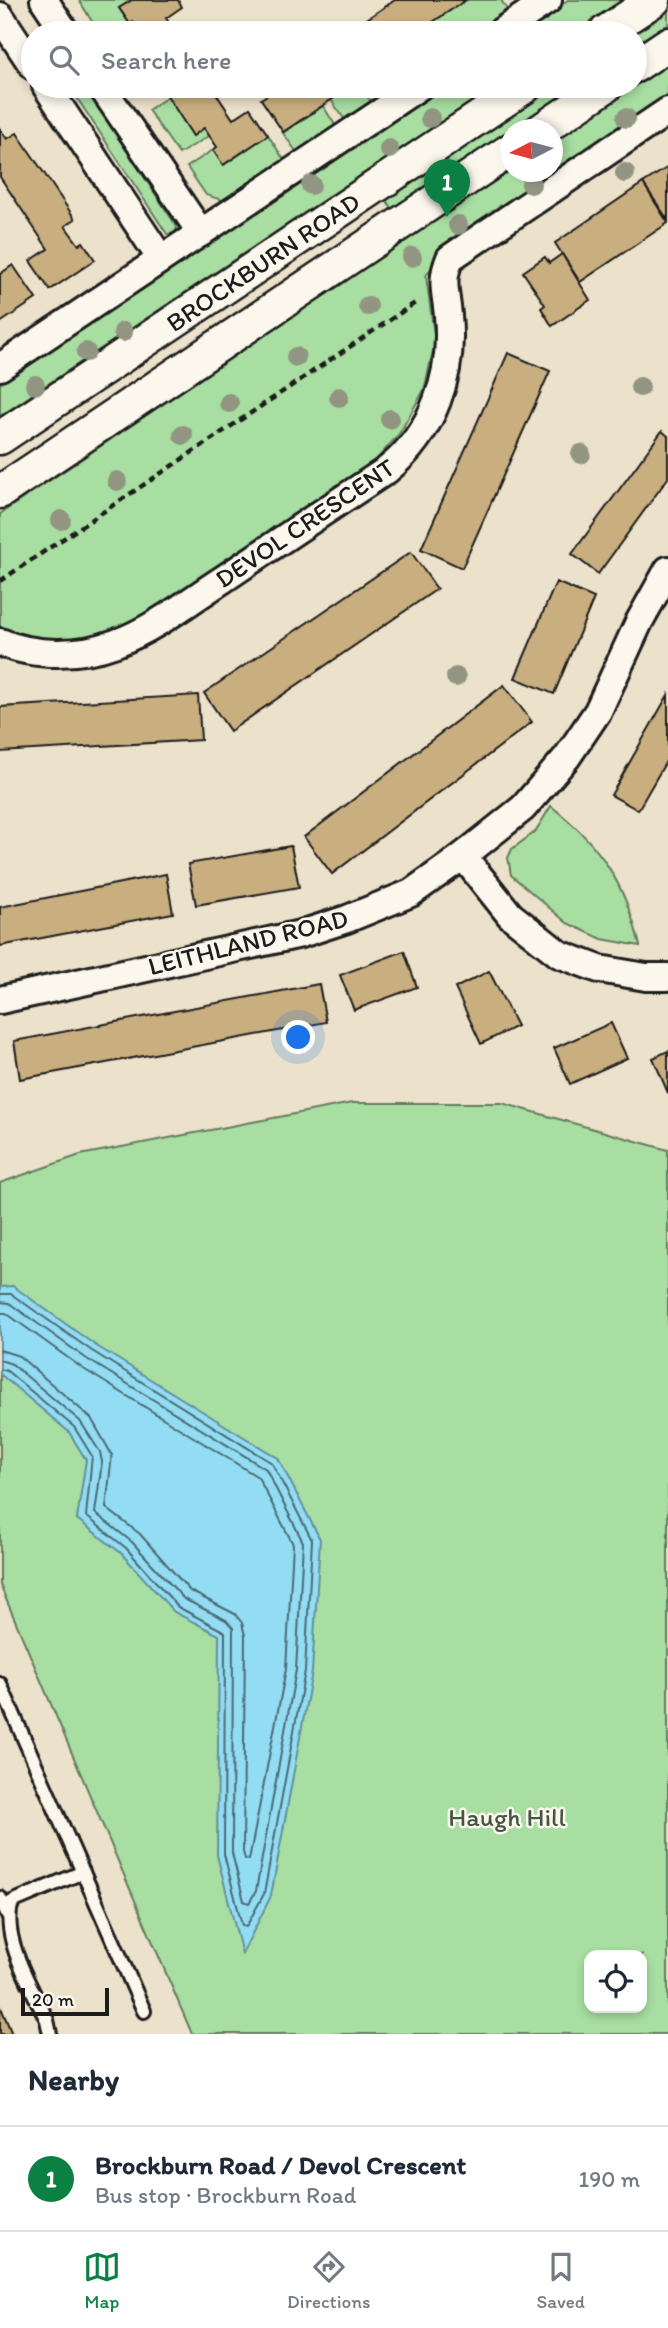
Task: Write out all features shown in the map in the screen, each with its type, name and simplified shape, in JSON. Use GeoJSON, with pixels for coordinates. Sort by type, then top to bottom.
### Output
{"type":"FeatureCollection","features":[{"type":"Feature","properties":{"kind":"street"},"geometry":{"type":"LineString","coordinates":[[19,0],[0,15],[21,47]]}},
{"type":"Feature","properties":{"kind":"street"},"geometry":{"type":"LineString","coordinates":[[44,0],[58,21]]}},
{"type":"Feature","properties":{"kind":"street"},"geometry":{"type":"LineString","coordinates":[[517,21],[548,0]]}},
{"type":"Feature","properties":{"kind":"street"},"geometry":{"type":"LineString","coordinates":[[622,21],[653,0]]}},
{"type":"Feature","properties":{"kind":"street"},"geometry":{"type":"LineString","coordinates":[[647,58],[668,44]]}},
{"type":"Feature","properties":{"kind":"street"},"geometry":{"type":"LineString","coordinates":[[54,98],[161,259]]}},
{"type":"Feature","properties":{"kind":"street"},"geometry":{"type":"LineString","coordinates":[[110,98],[201,233]]}},
{"type":"Feature","properties":{"kind":"street"},"geometry":{"type":"LineString","coordinates":[[0,367],[403,98]]}},
{"type":"Feature","properties":{"kind":"street","name":"BROCKBURN ROAD"},"geometry":{"type":"LineString","coordinates":[[0,438],[508,98]]}},
{"type":"Feature","properties":{"kind":"street"},"geometry":{"type":"LineString","coordinates":[[557,119],[588,98]]}},
{"type":"Feature","properties":{"kind":"street","name":"DEVOL CRESCENT"},"geometry":{"type":"LineString","coordinates":[[0,642],[57,653],[89,651],[116,643],[170,614],[395,463],[416,442],[425,427],[445,378],[450,342],[443,274],[450,258],[668,111]]}},
{"type":"Feature","properties":{"kind":"street","name":"BROCKBURN ROAD"},"geometry":{"type":"LineString","coordinates":[[0,492],[500,157]]}},
{"type":"Feature","properties":{"kind":"street"},"geometry":{"type":"LineString","coordinates":[[354,201],[378,238]]}},
{"type":"Feature","properties":{"kind":"street","name":"LEITHLAND ROAD"},"geometry":{"type":"LineString","coordinates":[[0,1000],[301,934],[411,893],[523,808],[567,757],[598,711],[639,622],[668,570]]}},
{"type":"Feature","properties":{"kind":"street"},"geometry":{"type":"LineString","coordinates":[[463,856],[510,915],[559,954],[599,969],[646,977],[668,977]]}},
{"type":"Feature","properties":{"kind":"lane"},"geometry":{"type":"LineString","coordinates":[[0,1684],[144,2011]]}},
{"type":"Feature","properties":{"kind":"lane"},"geometry":{"type":"LineString","coordinates":[[8,1915],[12,1902],[83,1872]]}},
{"type":"Feature","properties":{"kind":"lane"},"geometry":{"type":"LineString","coordinates":[[0,1898],[8,1915],[11,1940],[47,2020],[50,2034]]}},
{"type":"Feature","properties":{"kind":"path"},"geometry":{"type":"LineString","coordinates":[[0,581],[425,296],[443,288]]}},
{"type":"Feature","properties":{"kind":"green space"},"geometry":{"type":"Polygon","coordinates":[[[79,0],[132,0],[119,8],[128,21],[92,21],[79,0]]]}},
{"type":"Feature","properties":{"kind":"green space"},"geometry":{"type":"Polygon","coordinates":[[[466,0],[501,0],[508,11],[493,21],[434,21],[466,0]]]}},
{"type":"Feature","properties":{"kind":"green space"},"geometry":{"type":"Polygon","coordinates":[[[568,0],[624,0],[592,21],[537,21],[568,0]]]}},
{"type":"Feature","properties":{"kind":"green space"},"geometry":{"type":"Polygon","coordinates":[[[668,8],[668,25],[647,39],[647,22],[668,8]]]}},
{"type":"Feature","properties":{"kind":"green space"},"geometry":{"type":"Polygon","coordinates":[[[668,64],[668,99],[563,170],[563,135],[618,98],[647,98],[647,78],[668,64]]]}},
{"type":"Feature","properties":{"kind":"green space"},"geometry":{"type":"Polygon","coordinates":[[[77,98],[92,98],[177,227],[175,233],[167,234],[77,98]]]}},
{"type":"Feature","properties":{"kind":"green space"},"geometry":{"type":"Polygon","coordinates":[[[169,98],[193,135],[204,128],[209,136],[179,154],[148,110],[169,98]]]}},
{"type":"Feature","properties":{"kind":"green space"},"geometry":{"type":"Polygon","coordinates":[[[368,98],[372,103],[345,120],[331,100],[368,98]]]}},
{"type":"Feature","properties":{"kind":"green space"},"geometry":{"type":"Polygon","coordinates":[[[423,98],[477,98],[0,416],[0,384],[423,98]]]}},
{"type":"Feature","properties":{"kind":"green space"},"geometry":{"type":"Polygon","coordinates":[[[534,98],[558,98],[527,119],[503,119],[534,98]]]}},
{"type":"Feature","properties":{"kind":"green space"},"geometry":{"type":"Polygon","coordinates":[[[323,106],[337,128],[298,154],[283,133],[323,106]]]}},
{"type":"Feature","properties":{"kind":"green space"},"geometry":{"type":"Polygon","coordinates":[[[500,121],[500,137],[392,209],[385,198],[500,121]]]}},
{"type":"Feature","properties":{"kind":"green space"},"geometry":{"type":"Polygon","coordinates":[[[268,135],[286,163],[228,202],[206,195],[187,167],[213,150],[224,165],[268,135]]]}},
{"type":"Feature","properties":{"kind":"green space"},"geometry":{"type":"Polygon","coordinates":[[[500,177],[500,182],[546,182],[440,254],[426,276],[435,342],[424,390],[399,434],[377,459],[138,621],[93,640],[45,644],[0,630],[0,514],[500,177]]]}},
{"type":"Feature","properties":{"kind":"green space"},"geometry":{"type":"Polygon","coordinates":[[[551,806],[584,836],[609,867],[627,903],[640,946],[602,939],[567,923],[511,875],[508,858],[512,849],[535,832],[551,806]]]}},
{"type":"Feature","properties":{"kind":"green space","name":"Haugh Hill"},"geometry":{"type":"Polygon","coordinates":[[[352,1103],[502,1103],[668,1150],[668,2034],[192,2034],[0,1585],[0,1183],[80,1155],[352,1103]]]}},
{"type":"Feature","properties":{"kind":"water"},"geometry":{"type":"Polygon","coordinates":[[[13,1286],[95,1345],[278,1458],[320,1539],[312,1672],[271,1896],[242,1954],[217,1855],[219,1635],[174,1612],[121,1553],[77,1519],[86,1460],[69,1432],[0,1374],[0,1287],[13,1286]]]}},
{"type":"Feature","properties":{"kind":"building"},"geometry":{"type":"Polygon","coordinates":[[[132,0],[178,0],[182,7],[166,18],[168,21],[128,21],[119,8],[132,0]]]}},
{"type":"Feature","properties":{"kind":"building"},"geometry":{"type":"Polygon","coordinates":[[[395,0],[466,0],[434,21],[364,21],[395,0]]]}},
{"type":"Feature","properties":{"kind":"building"},"geometry":{"type":"Polygon","coordinates":[[[169,98],[219,98],[233,119],[250,108],[268,135],[223,165],[213,150],[217,147],[204,128],[193,136],[169,98]]]}},
{"type":"Feature","properties":{"kind":"building"},"geometry":{"type":"Polygon","coordinates":[[[263,98],[334,98],[283,132],[263,98]]]}},
{"type":"Feature","properties":{"kind":"building"},"geometry":{"type":"Polygon","coordinates":[[[0,129],[7,139],[17,133],[75,219],[65,226],[79,245],[83,242],[95,260],[50,290],[30,261],[48,249],[0,177],[0,129]]]}},
{"type":"Feature","properties":{"kind":"building"},"geometry":{"type":"Polygon","coordinates":[[[668,167],[668,220],[643,183],[668,167]]]}},
{"type":"Feature","properties":{"kind":"building"},"geometry":{"type":"Polygon","coordinates":[[[643,183],[668,223],[580,282],[555,243],[643,183]]]}},
{"type":"Feature","properties":{"kind":"building"},"geometry":{"type":"Polygon","coordinates":[[[562,254],[590,300],[552,326],[541,308],[545,305],[523,272],[545,257],[549,263],[562,254]]]}},
{"type":"Feature","properties":{"kind":"building"},"geometry":{"type":"Polygon","coordinates":[[[13,265],[36,299],[0,323],[0,274],[13,265]]]}},
{"type":"Feature","properties":{"kind":"building"},"geometry":{"type":"Polygon","coordinates":[[[508,353],[550,371],[462,568],[421,549],[508,353]]]}},
{"type":"Feature","properties":{"kind":"building"},"geometry":{"type":"Polygon","coordinates":[[[662,431],[668,436],[668,478],[598,574],[572,554],[662,431]]]}},
{"type":"Feature","properties":{"kind":"building"},"geometry":{"type":"Polygon","coordinates":[[[411,552],[437,589],[230,731],[204,693],[411,552]]]}},
{"type":"Feature","properties":{"kind":"building"},"geometry":{"type":"Polygon","coordinates":[[[556,582],[594,598],[554,694],[515,678],[556,582]]]}},
{"type":"Feature","properties":{"kind":"building"},"geometry":{"type":"Polygon","coordinates":[[[504,685],[532,722],[332,874],[304,837],[504,685]]]}},
{"type":"Feature","properties":{"kind":"building"},"geometry":{"type":"Polygon","coordinates":[[[198,695],[201,740],[0,752],[0,707],[198,695]]]}},
{"type":"Feature","properties":{"kind":"building"},"geometry":{"type":"Polygon","coordinates":[[[668,695],[668,758],[638,810],[611,795],[668,695]]]}},
{"type":"Feature","properties":{"kind":"building"},"geometry":{"type":"Polygon","coordinates":[[[291,846],[299,887],[196,905],[188,864],[291,846]]]}},
{"type":"Feature","properties":{"kind":"building"},"geometry":{"type":"Polygon","coordinates":[[[166,874],[173,913],[0,946],[0,907],[166,874]]]}},
{"type":"Feature","properties":{"kind":"building"},"geometry":{"type":"Polygon","coordinates":[[[404,951],[417,987],[354,1010],[340,975],[404,951]]]}},
{"type":"Feature","properties":{"kind":"building"},"geometry":{"type":"Polygon","coordinates":[[[489,971],[517,1026],[481,1044],[455,988],[489,971]]]}},
{"type":"Feature","properties":{"kind":"building"},"geometry":{"type":"Polygon","coordinates":[[[319,984],[326,1022],[20,1079],[14,1041],[319,984]]]}},
{"type":"Feature","properties":{"kind":"building"},"geometry":{"type":"Polygon","coordinates":[[[611,1023],[627,1058],[570,1084],[554,1048],[611,1023]]]}},
{"type":"Feature","properties":{"kind":"building"},"geometry":{"type":"Polygon","coordinates":[[[668,1051],[668,1093],[653,1058],[668,1051]]]}},
{"type":"Feature","properties":{"kind":"building"},"geometry":{"type":"Polygon","coordinates":[[[0,2005],[12,2034],[0,2034],[0,2005]]]}},
{"type":"Feature","properties":{"kind":"place","name":"Brockburn Road / Devol Crescent"},"geometry":{"type":"Point","coordinates":[447,217]}}]}
